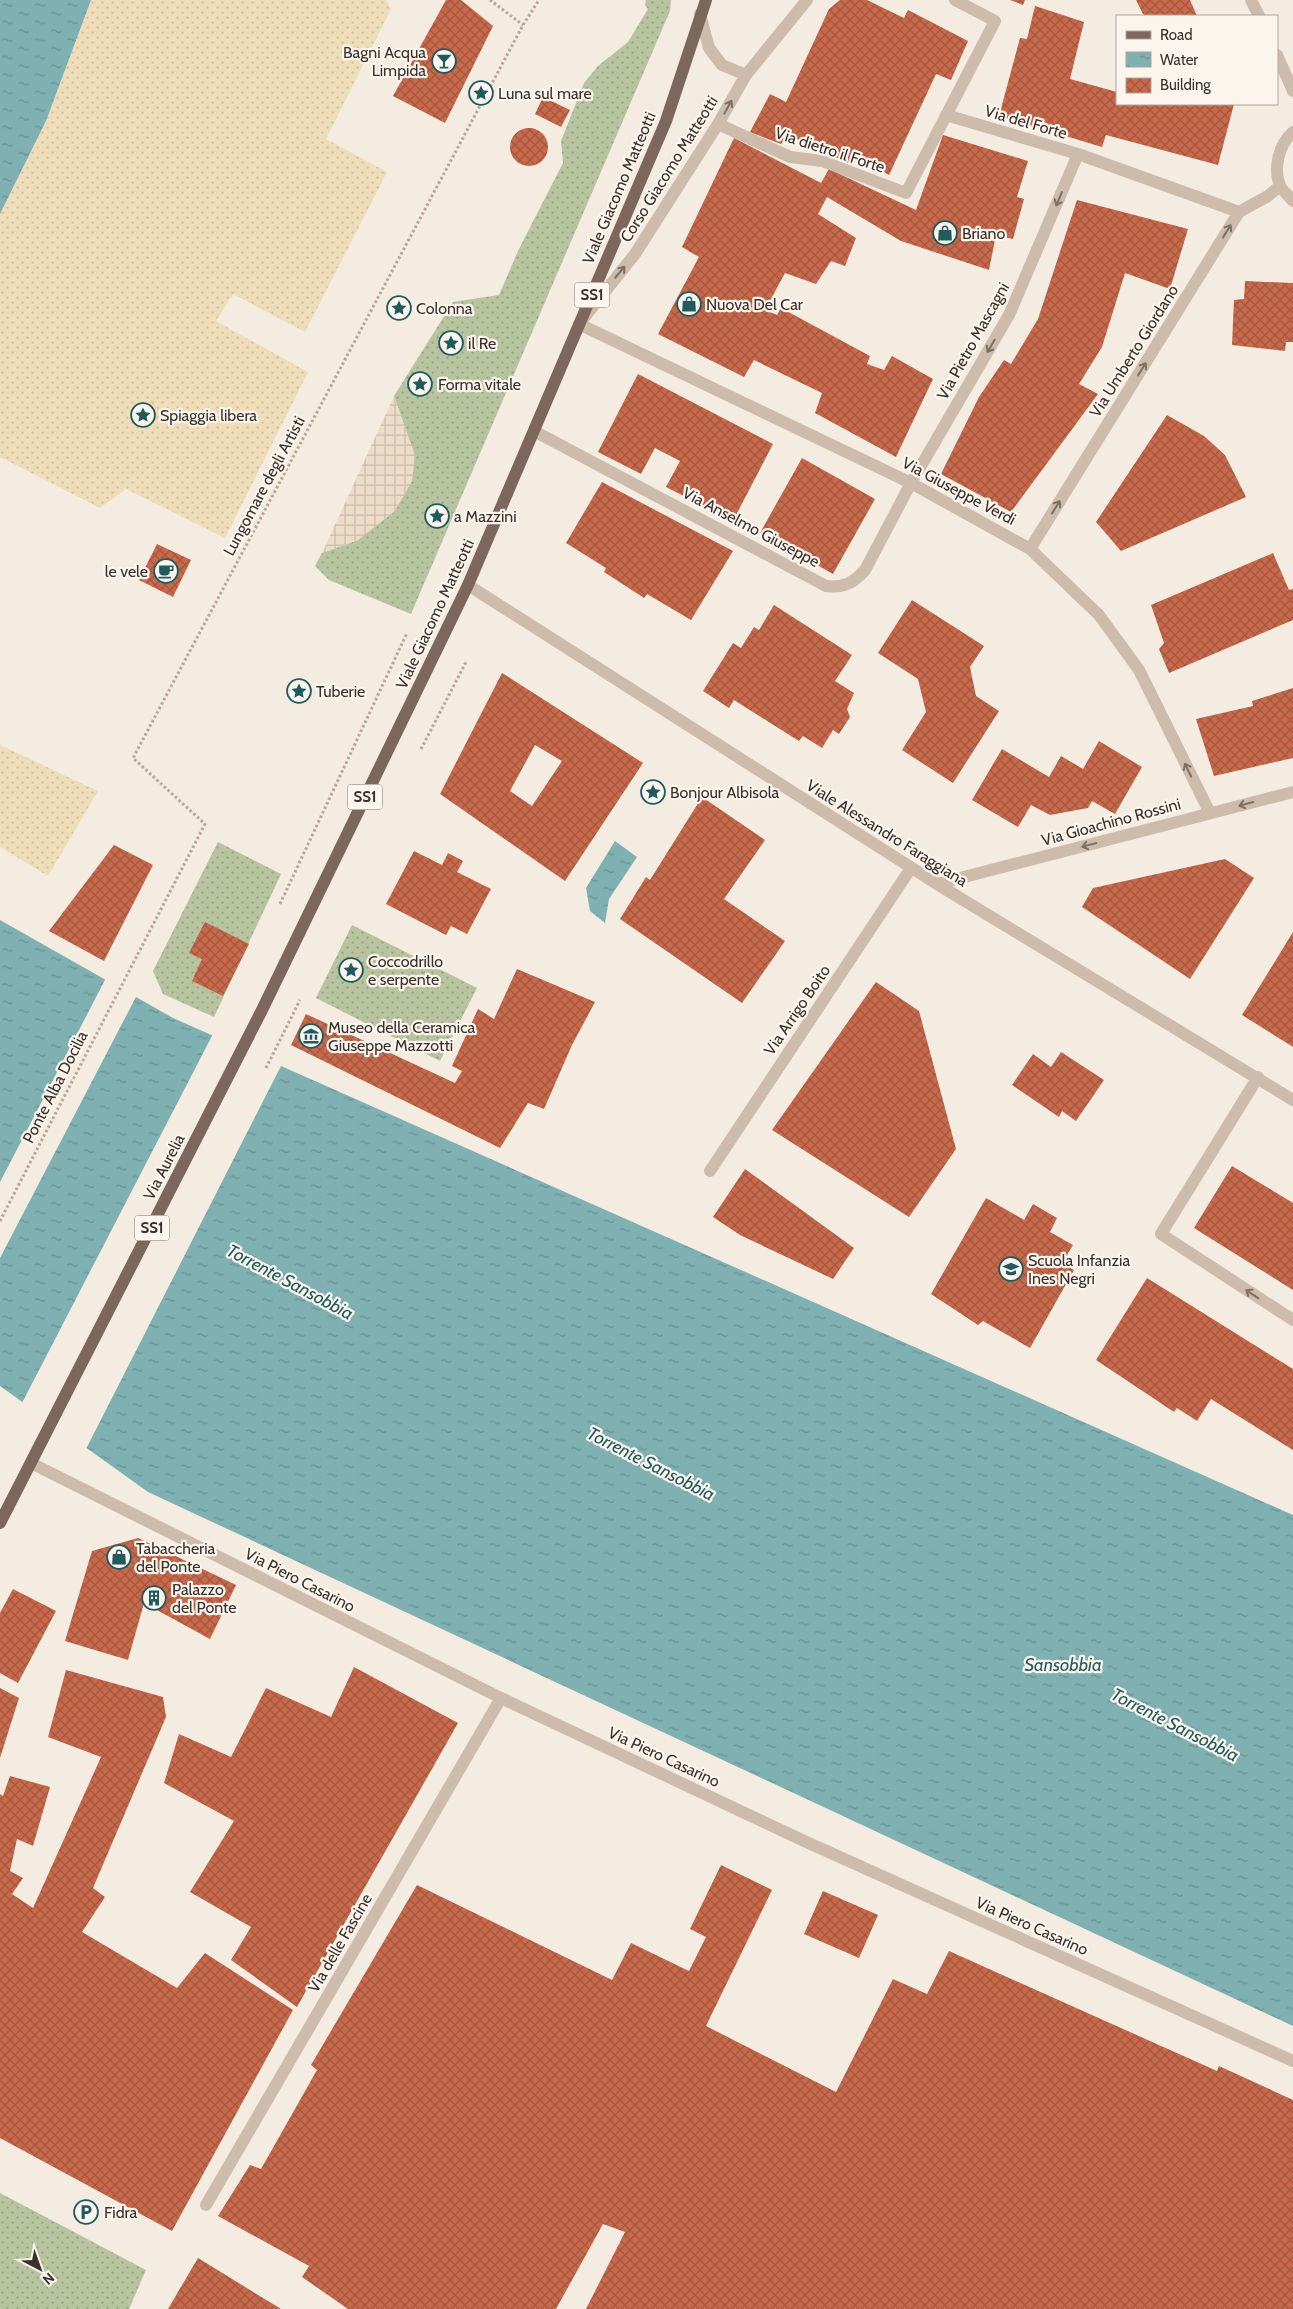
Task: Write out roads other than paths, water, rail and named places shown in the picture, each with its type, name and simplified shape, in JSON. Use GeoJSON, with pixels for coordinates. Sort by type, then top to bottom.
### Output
{"type":"FeatureCollection","features":[{"type":"Feature","properties":{"kind":"main road","name":"Viale Giacomo Matteotti"},"geometry":{"type":"LineString","coordinates":[[262,1010],[468,585],[666,121],[706,0]]}},
{"type":"Feature","properties":{"kind":"main road","name":"Via Aurelia"},"geometry":{"type":"LineString","coordinates":[[31,1463],[262,1010]]}},
{"type":"Feature","properties":{"kind":"main road","name":"SS1"},"geometry":{"type":"LineString","coordinates":[[0,1523],[31,1463]]}},
{"type":"Feature","properties":{"kind":"street","name":"Corso Giacomo Matteotti"},"geometry":{"type":"LineString","coordinates":[[580,324],[634,254],[718,124],[746,75],[807,0]]}},
{"type":"Feature","properties":{"kind":"street"},"geometry":{"type":"LineString","coordinates":[[946,115],[995,21],[955,0]]}},
{"type":"Feature","properties":{"kind":"street"},"geometry":{"type":"LineString","coordinates":[[1251,0],[1258,15]]}},
{"type":"Feature","properties":{"kind":"street"},"geometry":{"type":"LineString","coordinates":[[700,14],[709,48],[722,65],[746,75]]}},
{"type":"Feature","properties":{"kind":"street"},"geometry":{"type":"LineString","coordinates":[[1278,58],[1293,91]]}},
{"type":"Feature","properties":{"kind":"street","name":"Via dietro il Forte"},"geometry":{"type":"LineString","coordinates":[[718,124],[790,157],[822,161],[906,194],[946,115]]}},
{"type":"Feature","properties":{"kind":"street","name":"Via del Forte"},"geometry":{"type":"LineString","coordinates":[[946,115],[1078,154],[1239,212]]}},
{"type":"Feature","properties":{"kind":"street"},"geometry":{"type":"LineString","coordinates":[[1293,132],[1286,138],[1277,161],[1280,186],[1293,201]]}},
{"type":"Feature","properties":{"kind":"street","name":"Via Pietro Mascagni"},"geometry":{"type":"LineString","coordinates":[[911,483],[1009,315],[1078,154]]}},
{"type":"Feature","properties":{"kind":"street","name":"Via Umberto Giordano"},"geometry":{"type":"LineString","coordinates":[[1030,549],[1239,212],[1268,196],[1280,186]]}},
{"type":"Feature","properties":{"kind":"street","name":"Via Giuseppe Verdi"},"geometry":{"type":"LineString","coordinates":[[580,324],[911,483],[1030,549],[1099,615],[1139,670],[1210,813]]}},
{"type":"Feature","properties":{"kind":"street","name":"Via Anselmo Giuseppe"},"geometry":{"type":"LineString","coordinates":[[534,431],[826,586],[837,587],[848,584],[862,574],[911,483]]}},
{"type":"Feature","properties":{"kind":"street","name":"Viale Alessandro Faraggiana"},"geometry":{"type":"LineString","coordinates":[[468,585],[911,868],[1293,1100]]}},
{"type":"Feature","properties":{"kind":"street","name":"Via Gioachino Rossini"},"geometry":{"type":"LineString","coordinates":[[937,884],[1293,792]]}},
{"type":"Feature","properties":{"kind":"street","name":"Via Arrigo Boito"},"geometry":{"type":"LineString","coordinates":[[710,1171],[911,868]]}},
{"type":"Feature","properties":{"kind":"street"},"geometry":{"type":"LineString","coordinates":[[1258,1077],[1161,1234],[1293,1320]]}},
{"type":"Feature","properties":{"kind":"street","name":"Via Piero Casarino"},"geometry":{"type":"LineString","coordinates":[[31,1463],[501,1698],[802,1840],[1293,2060]]}},
{"type":"Feature","properties":{"kind":"street","name":"Via delle Fascine"},"geometry":{"type":"LineString","coordinates":[[206,2205],[501,1698]]}},
{"type":"Feature","properties":{"kind":"water"},"geometry":{"type":"Polygon","coordinates":[[[0,0],[91,0],[46,121],[0,214],[0,0]]]}},
{"type":"Feature","properties":{"kind":"water"},"geometry":{"type":"Polygon","coordinates":[[[615,841],[637,857],[609,899],[605,923],[590,911],[586,888],[615,841]]]}},
{"type":"Feature","properties":{"kind":"water","name":"Sansobbia"},"geometry":{"type":"Polygon","coordinates":[[[0,920],[173,1018],[1293,1515],[1293,2026],[148,1492],[0,1386],[0,920]]]}},
{"type":"Feature","properties":{"kind":"place","name":"Bagni Acqua Limpida"},"geometry":{"type":"Point","coordinates":[444,61]}},
{"type":"Feature","properties":{"kind":"place","name":"Luna sul mare"},"geometry":{"type":"Point","coordinates":[481,93]}},
{"type":"Feature","properties":{"kind":"place","name":"Briano"},"geometry":{"type":"Point","coordinates":[945,233]}},
{"type":"Feature","properties":{"kind":"place","name":"Nuova Del Car"},"geometry":{"type":"Point","coordinates":[689,304]}},
{"type":"Feature","properties":{"kind":"place","name":"Colonna"},"geometry":{"type":"Point","coordinates":[399,308]}},
{"type":"Feature","properties":{"kind":"place","name":"il Re"},"geometry":{"type":"Point","coordinates":[451,343]}},
{"type":"Feature","properties":{"kind":"place","name":"Forma vitale"},"geometry":{"type":"Point","coordinates":[420,384]}},
{"type":"Feature","properties":{"kind":"place","name":"Spiaggia libera"},"geometry":{"type":"Point","coordinates":[143,415]}},
{"type":"Feature","properties":{"kind":"place","name":"a Mazzini"},"geometry":{"type":"Point","coordinates":[437,516]}},
{"type":"Feature","properties":{"kind":"place","name":"le vele"},"geometry":{"type":"Point","coordinates":[166,571]}},
{"type":"Feature","properties":{"kind":"place","name":"Tuberie"},"geometry":{"type":"Point","coordinates":[299,691]}},
{"type":"Feature","properties":{"kind":"place","name":"Bonjour Albisola"},"geometry":{"type":"Point","coordinates":[653,792]}},
{"type":"Feature","properties":{"kind":"place","name":"Coccodrillo e serpente"},"geometry":{"type":"Point","coordinates":[351,970]}},
{"type":"Feature","properties":{"kind":"place","name":"Museo della Ceramica Giuseppe Mazzotti"},"geometry":{"type":"Point","coordinates":[311,1036]}},
{"type":"Feature","properties":{"kind":"place","name":"Scuola Infanzia Ines Negri"},"geometry":{"type":"Point","coordinates":[1011,1269]}},
{"type":"Feature","properties":{"kind":"place","name":"Tabaccheria del Ponte"},"geometry":{"type":"Point","coordinates":[119,1557]}},
{"type":"Feature","properties":{"kind":"place","name":"Palazzo del Ponte"},"geometry":{"type":"Point","coordinates":[154,1598]}},
{"type":"Feature","properties":{"kind":"place","name":"Fidra"},"geometry":{"type":"Point","coordinates":[86,2212]}},
{"type":"Feature","properties":{"kind":"water label","name":"Torrente Sansobbia"},"geometry":{"type":"Point","coordinates":[290,1282]}},
{"type":"Feature","properties":{"kind":"water label","name":"Torrente Sansobbia"},"geometry":{"type":"Point","coordinates":[651,1464]}},
{"type":"Feature","properties":{"kind":"water label","name":"Torrente Sansobbia"},"geometry":{"type":"Point","coordinates":[1175,1725]}}]}
